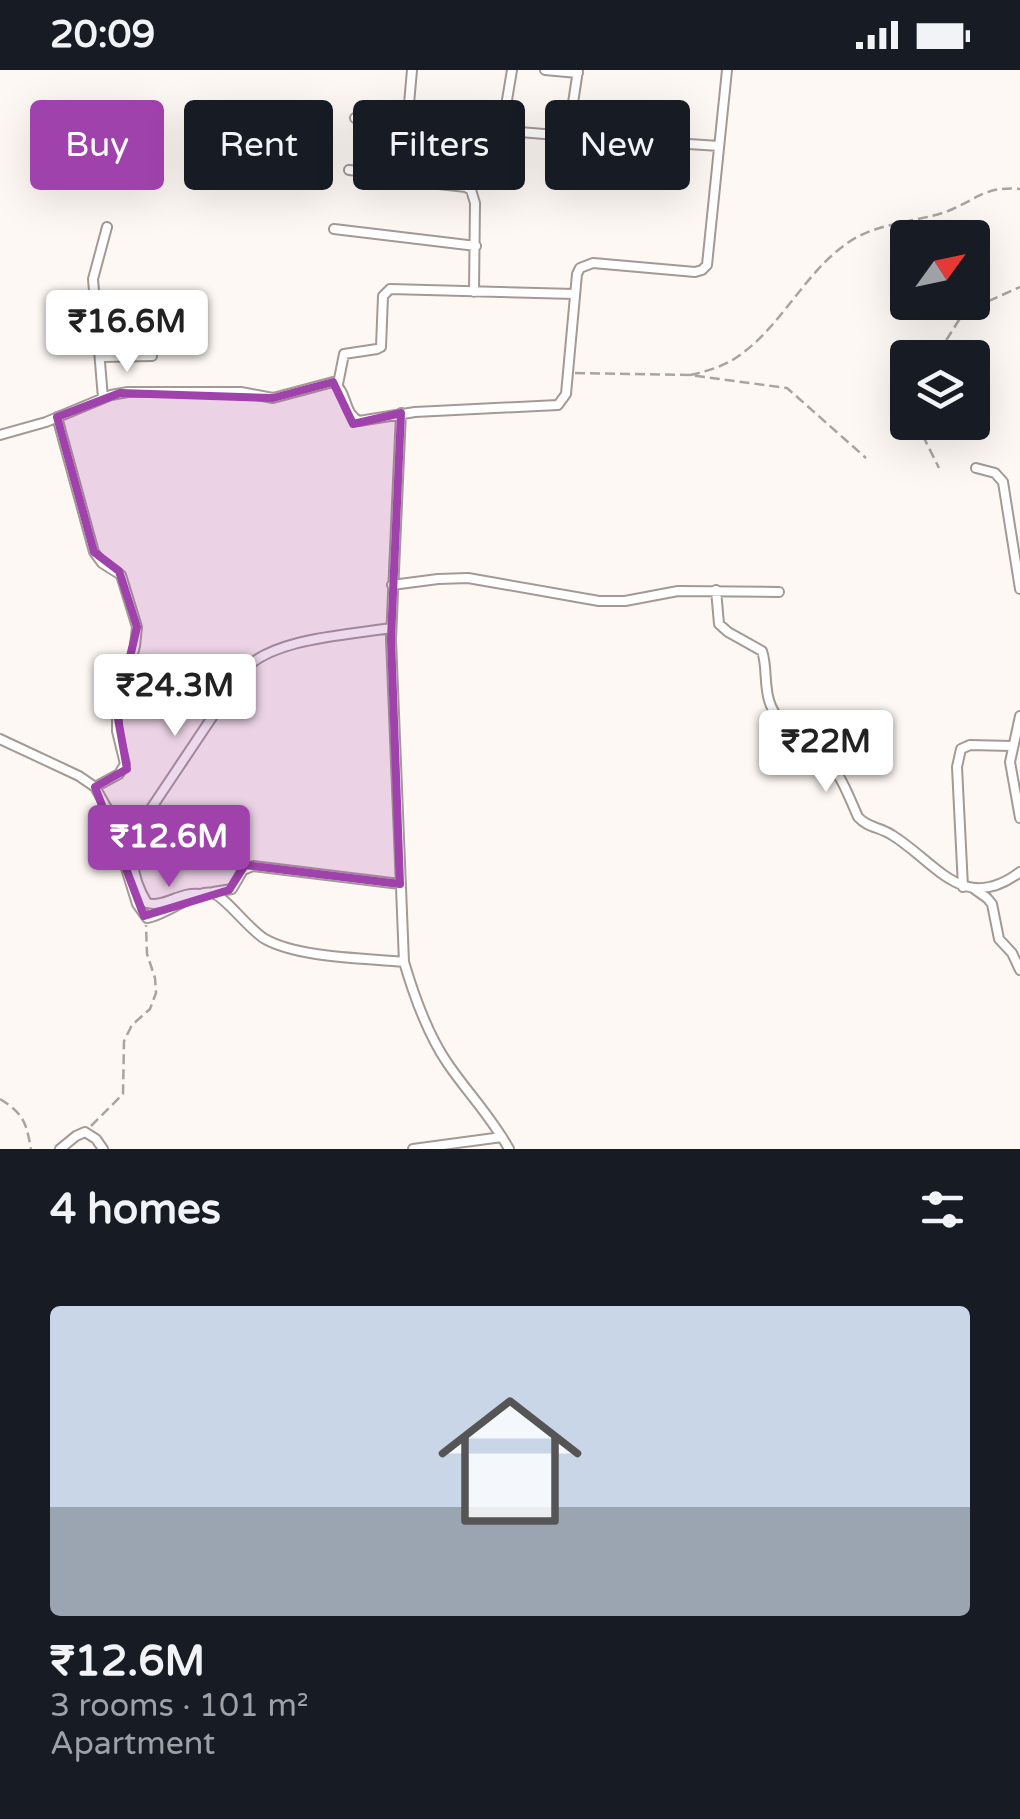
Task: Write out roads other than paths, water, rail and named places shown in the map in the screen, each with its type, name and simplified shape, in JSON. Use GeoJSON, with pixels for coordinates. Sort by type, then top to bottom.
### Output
{"type":"FeatureCollection","features":[{"type":"Feature","properties":{"kind":"street"},"geometry":{"type":"LineString","coordinates":[[410,100],[412,70]]}},
{"type":"Feature","properties":{"kind":"street"},"geometry":{"type":"LineString","coordinates":[[507,100],[512,70]]}},
{"type":"Feature","properties":{"kind":"street"},"geometry":{"type":"LineString","coordinates":[[545,70],[578,72],[574,100]]}},
{"type":"Feature","properties":{"kind":"street"},"geometry":{"type":"LineString","coordinates":[[575,294],[396,289],[386,292],[381,346],[344,354],[338,384],[353,419],[364,422],[401,413],[558,405],[566,394],[580,268],[593,262],[695,272],[702,270],[709,259],[726,70]]}},
{"type":"Feature","properties":{"kind":"street"},"geometry":{"type":"LineString","coordinates":[[690,144],[719,146]]}},
{"type":"Feature","properties":{"kind":"street"},"geometry":{"type":"LineString","coordinates":[[349,170],[353,170]]}},
{"type":"Feature","properties":{"kind":"street"},"geometry":{"type":"LineString","coordinates":[[471,190],[476,203],[474,292]]}},
{"type":"Feature","properties":{"kind":"street"},"geometry":{"type":"LineString","coordinates":[[103,398],[92,280],[107,227]]}},
{"type":"Feature","properties":{"kind":"street"},"geometry":{"type":"LineString","coordinates":[[334,228],[476,246]]}},
{"type":"Feature","properties":{"kind":"street"},"geometry":{"type":"LineString","coordinates":[[100,357],[152,356]]}},
{"type":"Feature","properties":{"kind":"street"},"geometry":{"type":"LineString","coordinates":[[0,436],[128,392],[241,392],[273,398],[328,382],[338,384]]}},
{"type":"Feature","properties":{"kind":"street"},"geometry":{"type":"LineString","coordinates":[[401,413],[391,628],[404,962],[442,1054],[489,1116],[508,1149]]}},
{"type":"Feature","properties":{"kind":"street"},"geometry":{"type":"LineString","coordinates":[[57,418],[94,552],[120,575],[137,627],[117,713],[125,764],[119,774],[95,787]]}},
{"type":"Feature","properties":{"kind":"street"},"geometry":{"type":"LineString","coordinates":[[976,468],[995,473],[1003,482],[1020,589]]}},
{"type":"Feature","properties":{"kind":"street"},"geometry":{"type":"LineString","coordinates":[[392,585],[468,578],[598,601],[624,601],[678,591],[780,592]]}},
{"type":"Feature","properties":{"kind":"street"},"geometry":{"type":"LineString","coordinates":[[716,590],[719,624],[762,651],[771,708],[789,732],[828,760],[864,823],[892,834],[951,882],[988,898],[999,940],[1012,953],[1020,970]]}},
{"type":"Feature","properties":{"kind":"street"},"geometry":{"type":"LineString","coordinates":[[391,628],[274,650],[254,659],[142,822],[132,860],[147,903],[154,905],[187,893],[232,888],[243,870],[253,866],[400,884]]}},
{"type":"Feature","properties":{"kind":"street"},"geometry":{"type":"LineString","coordinates":[[1020,716],[1012,746],[1011,771],[1020,818]]}},
{"type":"Feature","properties":{"kind":"street"},"geometry":{"type":"LineString","coordinates":[[0,740],[95,787],[105,803],[137,904],[147,918],[204,893],[220,898],[262,937],[285,948],[404,962]]}},
{"type":"Feature","properties":{"kind":"street"},"geometry":{"type":"LineString","coordinates":[[968,887],[959,755],[961,749],[970,745],[1012,746]]}},
{"type":"Feature","properties":{"kind":"street"},"geometry":{"type":"LineString","coordinates":[[968,887],[996,884],[1020,872]]}},
{"type":"Feature","properties":{"kind":"street"},"geometry":{"type":"LineString","coordinates":[[60,1149],[84,1132],[96,1139],[102,1149]]}},
{"type":"Feature","properties":{"kind":"street"},"geometry":{"type":"LineString","coordinates":[[413,1149],[502,1137]]}}]}
